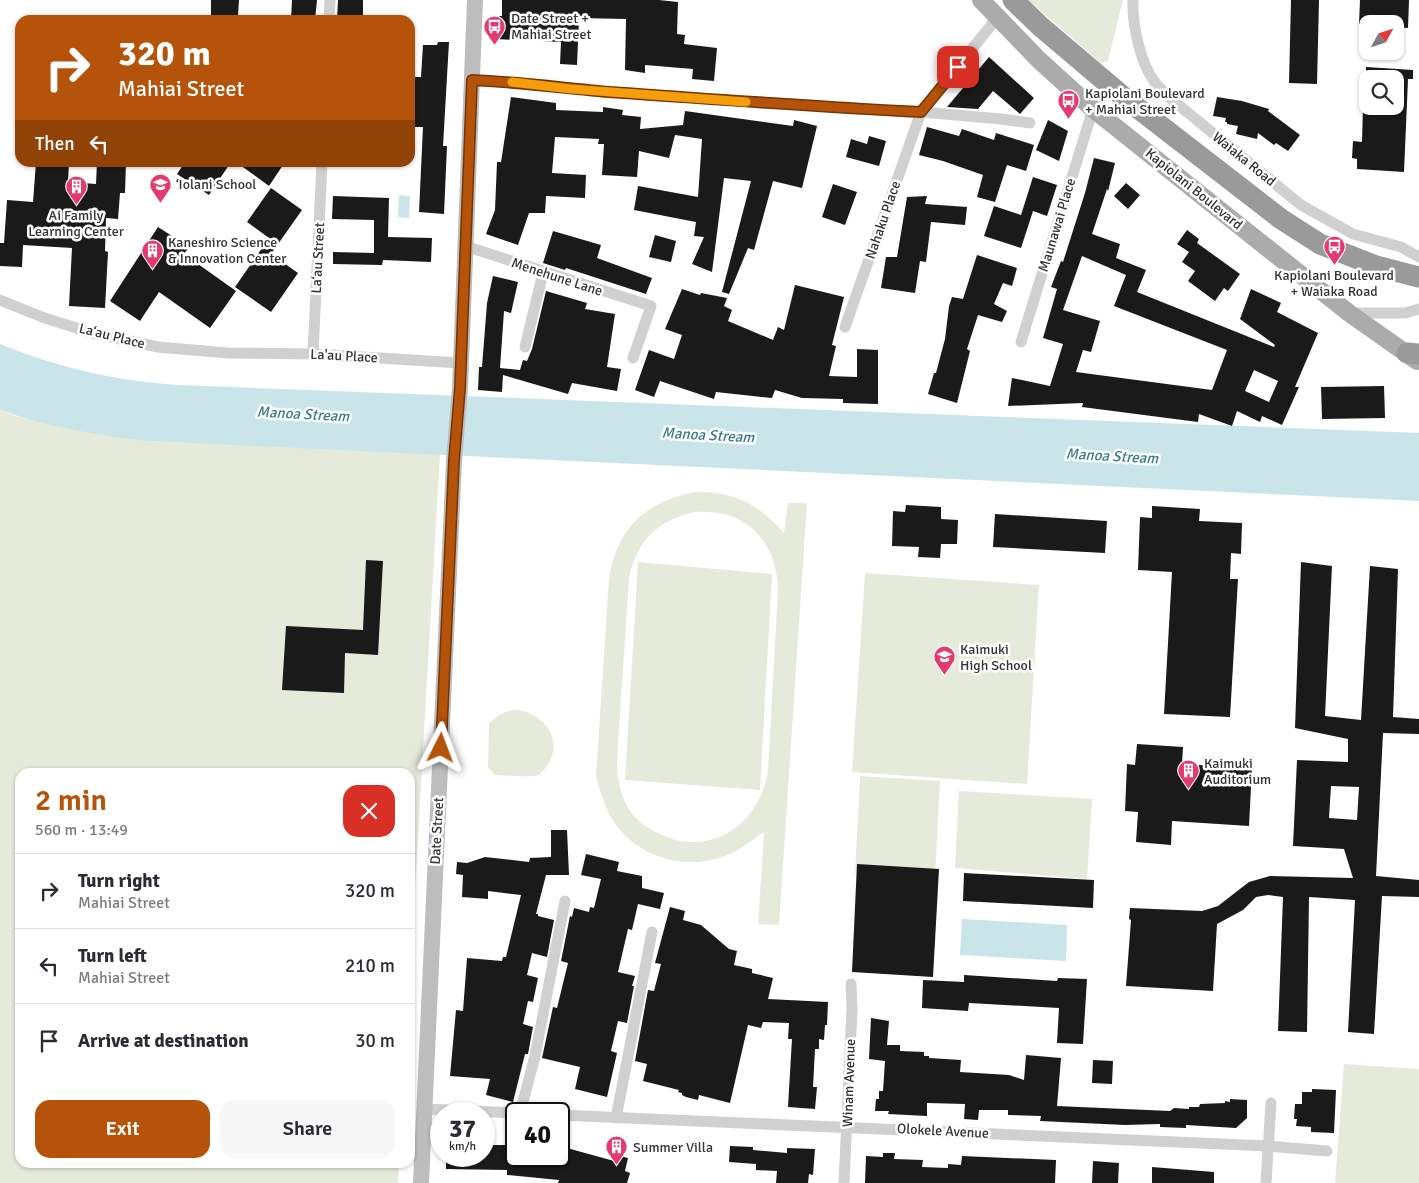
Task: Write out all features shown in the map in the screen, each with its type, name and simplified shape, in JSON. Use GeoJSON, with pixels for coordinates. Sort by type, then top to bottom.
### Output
{"type":"FeatureCollection","features":[{"type":"Feature","properties":{"kind":"highway"},"geometry":{"type":"LineString","coordinates":[[1013,0],[1040,26],[1126,99],[1281,218],[1320,244],[1376,266],[1419,277]]}},
{"type":"Feature","properties":{"kind":"main road","name":"Kapiolani Boulevard"},"geometry":{"type":"LineString","coordinates":[[981,0],[1039,60],[1093,109],[1349,313],[1415,357]]}},
{"type":"Feature","properties":{"kind":"street"},"geometry":{"type":"LineString","coordinates":[[330,0],[330,15]]}},
{"type":"Feature","properties":{"kind":"street","name":"Date Street"},"geometry":{"type":"LineString","coordinates":[[421,1183],[454,460],[460,388],[475,0]]}},
{"type":"Feature","properties":{"kind":"street","name":"Waiaka Road"},"geometry":{"type":"LineString","coordinates":[[1133,0],[1139,45],[1145,63],[1154,80],[1170,98],[1301,205],[1353,234],[1400,247],[1419,257]]}},
{"type":"Feature","properties":{"kind":"street","name":"Nahaku Place"},"geometry":{"type":"LineString","coordinates":[[845,327],[921,112],[997,18]]}},
{"type":"Feature","properties":{"kind":"street"},"geometry":{"type":"LineString","coordinates":[[472,80],[802,106],[921,112],[1030,123]]}},
{"type":"Feature","properties":{"kind":"street","name":"Maunawai Place"},"geometry":{"type":"LineString","coordinates":[[1021,342],[1093,109]]}},
{"type":"Feature","properties":{"kind":"street","name":"Laʻau Street"},"geometry":{"type":"LineString","coordinates":[[313,354],[322,167]]}},
{"type":"Feature","properties":{"kind":"street","name":"Menehune Lane"},"geometry":{"type":"LineString","coordinates":[[464,246],[651,306],[632,358]]}},
{"type":"Feature","properties":{"kind":"street"},"geometry":{"type":"LineString","coordinates":[[525,347],[543,272]]}},
{"type":"Feature","properties":{"kind":"street","name":"Laʻau Place"},"geometry":{"type":"LineString","coordinates":[[0,300],[42,317],[92,333],[158,347],[228,353]]}},
{"type":"Feature","properties":{"kind":"street"},"geometry":{"type":"LineString","coordinates":[[1349,313],[1405,313],[1419,309]]}},
{"type":"Feature","properties":{"kind":"street","name":"La'au Place"},"geometry":{"type":"LineString","coordinates":[[228,353],[313,354],[461,363]]}},
{"type":"Feature","properties":{"kind":"street"},"geometry":{"type":"LineString","coordinates":[[523,1102],[535,1056],[565,901]]}},
{"type":"Feature","properties":{"kind":"street"},"geometry":{"type":"LineString","coordinates":[[616,1118],[652,932]]}},
{"type":"Feature","properties":{"kind":"street","name":"Winam Avenue"},"geometry":{"type":"LineString","coordinates":[[844,1183],[852,1009],[851,984]]}},
{"type":"Feature","properties":{"kind":"street"},"geometry":{"type":"LineString","coordinates":[[1266,1183],[1271,1102]]}},
{"type":"Feature","properties":{"kind":"street"},"geometry":{"type":"LineString","coordinates":[[424,1108],[505,1112]]}},
{"type":"Feature","properties":{"kind":"street","name":"Olokele Avenue"},"geometry":{"type":"LineString","coordinates":[[570,1116],[1268,1146],[1327,1151]]}},
{"type":"Feature","properties":{"kind":"shaded area"},"geometry":{"type":"Polygon","coordinates":[[[1028,0],[1123,0],[1108,61],[1101,63],[1028,0]]]}},
{"type":"Feature","properties":{"kind":"shaded area"},"geometry":{"type":"Polygon","coordinates":[[[0,410],[15,416],[147,441],[440,454],[415,890],[415,768],[15,768],[15,1168],[399,1168],[398,1183],[0,1183],[0,410]]]}},
{"type":"Feature","properties":{"kind":"shaded area"},"geometry":{"type":"Polygon","coordinates":[[[695,492],[734,497],[755,507],[784,533],[788,503],[807,503],[779,925],[758,924],[764,832],[737,850],[719,858],[693,862],[666,859],[641,848],[621,831],[608,812],[596,776],[609,579],[613,561],[619,545],[636,520],[648,510],[677,497],[695,492]],[[694,512],[669,521],[659,527],[643,543],[632,566],[629,579],[617,760],[618,777],[626,804],[636,818],[650,829],[679,841],[697,842],[715,839],[730,831],[744,820],[755,806],[763,789],[768,770],[778,589],[776,571],[771,555],[764,542],[754,530],[742,521],[728,515],[712,512],[694,512]]]}},
{"type":"Feature","properties":{"kind":"shaded area"},"geometry":{"type":"Polygon","coordinates":[[[638,562],[772,574],[760,790],[625,780],[638,562]]]}},
{"type":"Feature","properties":{"kind":"shaded area"},"geometry":{"type":"Polygon","coordinates":[[[865,573],[1039,585],[1027,784],[852,772],[865,573]]]}},
{"type":"Feature","properties":{"kind":"shaded area"},"geometry":{"type":"Polygon","coordinates":[[[517,710],[535,716],[548,728],[554,745],[553,754],[549,763],[538,775],[495,775],[488,767],[489,724],[502,714],[517,710]]]}},
{"type":"Feature","properties":{"kind":"shaded area"},"geometry":{"type":"Polygon","coordinates":[[[860,776],[940,781],[935,877],[855,873],[860,776]]]}},
{"type":"Feature","properties":{"kind":"shaded area"},"geometry":{"type":"Polygon","coordinates":[[[959,791],[1092,799],[1087,879],[955,868],[959,791]]]}},
{"type":"Feature","properties":{"kind":"shaded area"},"geometry":{"type":"Polygon","coordinates":[[[1344,1064],[1419,1069],[1419,1183],[1335,1183],[1344,1064]]]}},
{"type":"Feature","properties":{"kind":"water"},"geometry":{"type":"Polygon","coordinates":[[[399,195],[410,196],[409,218],[398,217],[399,195]]]}},
{"type":"Feature","properties":{"kind":"water","name":"Manoa Stream"},"geometry":{"type":"Polygon","coordinates":[[[0,344],[44,360],[88,372],[110,377],[179,385],[1419,433],[1419,501],[147,441],[73,430],[0,410],[0,344]]]}},
{"type":"Feature","properties":{"kind":"water"},"geometry":{"type":"Polygon","coordinates":[[[962,919],[1067,925],[1066,961],[960,955],[962,919]]]}},
{"type":"Feature","properties":{"kind":"building"},"geometry":{"type":"Polygon","coordinates":[[[211,0],[239,0],[238,15],[211,15],[211,0]]]}},
{"type":"Feature","properties":{"kind":"building"},"geometry":{"type":"Polygon","coordinates":[[[292,0],[317,0],[316,15],[291,15],[292,0]]]}},
{"type":"Feature","properties":{"kind":"building"},"geometry":{"type":"Polygon","coordinates":[[[338,0],[363,0],[363,15],[337,15],[338,0]]]}},
{"type":"Feature","properties":{"kind":"building"},"geometry":{"type":"Polygon","coordinates":[[[502,0],[659,0],[678,2],[677,34],[685,35],[684,44],[717,48],[714,81],[692,79],[693,69],[645,65],[645,73],[625,70],[626,19],[579,18],[577,65],[560,64],[561,42],[496,39],[497,16],[502,16],[502,0]]]}},
{"type":"Feature","properties":{"kind":"building"},"geometry":{"type":"Polygon","coordinates":[[[1291,0],[1319,0],[1317,84],[1289,83],[1291,0]]]}},
{"type":"Feature","properties":{"kind":"building"},"geometry":{"type":"Polygon","coordinates":[[[1360,0],[1409,0],[1408,28],[1404,28],[1404,15],[1359,15],[1360,0]]]}},
{"type":"Feature","properties":{"kind":"building"},"geometry":{"type":"Polygon","coordinates":[[[438,42],[449,42],[443,146],[447,146],[444,214],[419,212],[423,127],[415,127],[415,77],[421,77],[423,45],[437,45],[438,42]]]}},
{"type":"Feature","properties":{"kind":"building"},"geometry":{"type":"Polygon","coordinates":[[[989,57],[1034,98],[1020,114],[993,91],[978,109],[947,107],[989,57]]]}},
{"type":"Feature","properties":{"kind":"building"},"geometry":{"type":"Polygon","coordinates":[[[1366,67],[1413,70],[1413,79],[1408,79],[1404,172],[1357,169],[1357,159],[1352,158],[1353,141],[1362,142],[1363,115],[1404,115],[1404,70],[1366,70],[1366,67]]]}},
{"type":"Feature","properties":{"kind":"building"},"geometry":{"type":"Polygon","coordinates":[[[511,97],[556,103],[556,110],[603,112],[603,107],[623,110],[622,115],[641,117],[640,129],[683,125],[685,111],[793,126],[794,120],[817,126],[802,188],[773,181],[754,250],[748,248],[729,294],[722,292],[751,181],[724,178],[712,272],[692,264],[704,237],[694,236],[696,222],[634,210],[638,186],[698,197],[702,139],[675,135],[669,158],[639,151],[637,177],[602,175],[604,144],[598,144],[599,139],[555,137],[552,173],[586,175],[585,198],[546,196],[545,213],[529,213],[518,245],[486,234],[495,210],[497,162],[501,162],[511,97]]]}},
{"type":"Feature","properties":{"kind":"building"},"geometry":{"type":"Polygon","coordinates":[[[1217,97],[1242,101],[1269,109],[1268,111],[1300,135],[1288,151],[1276,143],[1274,145],[1258,133],[1257,139],[1236,134],[1238,126],[1227,124],[1225,122],[1226,118],[1213,116],[1217,97]]]}},
{"type":"Feature","properties":{"kind":"building"},"geometry":{"type":"Polygon","coordinates":[[[1048,120],[1068,131],[1059,161],[1036,150],[1048,120]]]}},
{"type":"Feature","properties":{"kind":"building"},"geometry":{"type":"Polygon","coordinates":[[[927,127],[959,136],[962,129],[994,140],[996,133],[1034,145],[1026,171],[1007,165],[995,202],[977,197],[983,175],[919,155],[927,127]]]}},
{"type":"Feature","properties":{"kind":"building"},"geometry":{"type":"Polygon","coordinates":[[[869,136],[886,141],[879,166],[846,157],[851,139],[867,144],[869,136]]]}},
{"type":"Feature","properties":{"kind":"building"},"geometry":{"type":"Polygon","coordinates":[[[1094,158],[1115,163],[1108,191],[1107,189],[1092,234],[1120,244],[1116,258],[1146,270],[1137,292],[1274,347],[1275,345],[1240,319],[1251,289],[1281,303],[1277,312],[1318,333],[1295,387],[1299,387],[1282,425],[1262,416],[1260,422],[1237,411],[1232,426],[1199,414],[1198,422],[1082,407],[1083,403],[1008,406],[1012,378],[1050,386],[1063,344],[1043,338],[1057,289],[1051,287],[1061,261],[1063,262],[1094,158]],[[1082,256],[1063,310],[1100,321],[1091,352],[1083,350],[1076,372],[1212,390],[1227,350],[1114,306],[1126,275],[1082,256]],[[1254,370],[1245,391],[1269,402],[1278,381],[1254,370]]]}},
{"type":"Feature","properties":{"kind":"building"},"geometry":{"type":"Polygon","coordinates":[[[36,167],[69,167],[68,182],[96,184],[97,167],[126,167],[125,193],[120,193],[118,219],[106,218],[105,251],[108,252],[105,308],[69,306],[72,248],[23,245],[22,267],[0,266],[0,243],[4,243],[7,200],[33,202],[36,167]]]}},
{"type":"Feature","properties":{"kind":"building"},"geometry":{"type":"Polygon","coordinates":[[[182,167],[228,167],[209,195],[177,174],[182,167]]]}},
{"type":"Feature","properties":{"kind":"building"},"geometry":{"type":"Polygon","coordinates":[[[243,167],[282,167],[269,186],[243,167]]]}},
{"type":"Feature","properties":{"kind":"building"},"geometry":{"type":"Polygon","coordinates":[[[1033,177],[1057,185],[1047,216],[1033,211],[1021,248],[984,236],[994,206],[1021,215],[1033,177]]]}},
{"type":"Feature","properties":{"kind":"building"},"geometry":{"type":"Polygon","coordinates":[[[1126,183],[1140,195],[1128,209],[1114,196],[1126,183]]]}},
{"type":"Feature","properties":{"kind":"building"},"geometry":{"type":"Polygon","coordinates":[[[833,184],[857,192],[845,225],[822,217],[833,184]]]}},
{"type":"Feature","properties":{"kind":"building"},"geometry":{"type":"Polygon","coordinates":[[[271,188],[302,210],[271,254],[298,273],[271,312],[235,287],[269,238],[247,222],[271,188]]]}},
{"type":"Feature","properties":{"kind":"building"},"geometry":{"type":"Polygon","coordinates":[[[333,196],[389,198],[388,237],[432,238],[431,262],[383,260],[382,265],[333,264],[333,252],[374,253],[374,220],[332,219],[333,196]]]}},
{"type":"Feature","properties":{"kind":"building"},"geometry":{"type":"Polygon","coordinates":[[[927,196],[925,204],[967,207],[965,225],[931,222],[926,262],[920,261],[915,293],[881,288],[886,257],[897,257],[907,197],[927,196]]]}},
{"type":"Feature","properties":{"kind":"building"},"geometry":{"type":"Polygon","coordinates":[[[158,227],[189,247],[184,254],[236,291],[210,328],[159,292],[140,321],[110,301],[158,227]]]}},
{"type":"Feature","properties":{"kind":"building"},"geometry":{"type":"Polygon","coordinates":[[[1187,230],[1199,239],[1197,243],[1240,274],[1228,291],[1224,288],[1215,301],[1188,281],[1195,271],[1182,262],[1189,252],[1177,244],[1187,230]]]}},
{"type":"Feature","properties":{"kind":"building"},"geometry":{"type":"Polygon","coordinates":[[[553,231],[601,245],[597,258],[652,278],[646,294],[566,268],[565,270],[543,263],[553,231]]]}},
{"type":"Feature","properties":{"kind":"building"},"geometry":{"type":"Polygon","coordinates":[[[655,235],[676,241],[671,262],[649,257],[655,235]]]}},
{"type":"Feature","properties":{"kind":"building"},"geometry":{"type":"Polygon","coordinates":[[[977,255],[1017,268],[1012,286],[1003,283],[994,304],[1007,311],[1002,322],[978,315],[967,349],[970,351],[957,403],[928,394],[945,339],[952,297],[963,299],[977,255]]]}},
{"type":"Feature","properties":{"kind":"building"},"geometry":{"type":"Polygon","coordinates":[[[493,276],[518,282],[511,313],[504,311],[500,368],[520,370],[523,360],[527,361],[532,349],[546,291],[587,303],[585,309],[615,314],[607,367],[621,369],[617,391],[572,383],[568,394],[503,375],[502,392],[478,390],[479,367],[482,367],[487,303],[493,276]]]}},
{"type":"Feature","properties":{"kind":"building"},"geometry":{"type":"Polygon","coordinates":[[[795,285],[844,297],[832,345],[836,346],[829,376],[857,377],[857,349],[878,350],[878,404],[843,403],[843,399],[802,398],[775,390],[772,398],[716,392],[714,399],[660,381],[654,397],[635,390],[649,350],[674,359],[682,335],[665,329],[682,289],[700,295],[701,293],[727,298],[724,306],[732,310],[728,321],[773,340],[778,327],[784,330],[795,285]]]}},
{"type":"Feature","properties":{"kind":"building"},"geometry":{"type":"Polygon","coordinates":[[[1384,386],[1385,418],[1322,419],[1321,387],[1384,386]]]}},
{"type":"Feature","properties":{"kind":"building"},"geometry":{"type":"Polygon","coordinates":[[[906,505],[941,507],[941,519],[958,520],[957,544],[941,544],[940,558],[918,557],[919,547],[892,546],[893,511],[905,512],[906,505]]]}},
{"type":"Feature","properties":{"kind":"building"},"geometry":{"type":"Polygon","coordinates":[[[1152,506],[1200,509],[1199,521],[1242,523],[1241,554],[1231,553],[1230,579],[1238,579],[1230,717],[1164,714],[1172,572],[1138,570],[1140,517],[1152,518],[1152,506]]]}},
{"type":"Feature","properties":{"kind":"building"},"geometry":{"type":"Polygon","coordinates":[[[995,514],[1107,521],[1105,553],[993,547],[995,514]]]}},
{"type":"Feature","properties":{"kind":"building"},"geometry":{"type":"Polygon","coordinates":[[[366,560],[383,561],[378,655],[345,653],[344,693],[282,690],[286,626],[363,630],[366,560]]]}},
{"type":"Feature","properties":{"kind":"building"},"geometry":{"type":"Polygon","coordinates":[[[1301,562],[1332,566],[1325,716],[1361,720],[1370,566],[1398,569],[1393,717],[1419,719],[1419,734],[1383,733],[1376,876],[1419,880],[1419,897],[1382,896],[1374,1034],[1348,1032],[1355,900],[1309,897],[1307,1032],[1278,1031],[1283,897],[1268,895],[1256,897],[1243,910],[1217,924],[1213,991],[1126,986],[1131,920],[1129,919],[1130,908],[1202,911],[1218,906],[1249,882],[1270,876],[1353,878],[1344,849],[1293,846],[1297,760],[1348,762],[1348,739],[1295,728],[1301,562]],[[1331,786],[1329,818],[1357,820],[1359,787],[1331,786]]]}},
{"type":"Feature","properties":{"kind":"building","name":"Kaimuki Auditorium"},"geometry":{"type":"Polygon","coordinates":[[[1137,744],[1183,747],[1182,764],[1252,768],[1249,826],[1172,821],[1171,845],[1136,842],[1138,812],[1125,811],[1127,764],[1135,765],[1137,744]]]}},
{"type":"Feature","properties":{"kind":"building"},"geometry":{"type":"Polygon","coordinates":[[[551,830],[567,830],[569,875],[546,875],[536,914],[554,920],[547,957],[532,953],[527,975],[538,978],[533,1002],[528,1001],[523,1024],[533,1027],[528,1054],[525,1054],[513,1102],[486,1095],[490,1079],[450,1076],[456,1010],[463,1011],[467,958],[502,961],[503,957],[506,957],[521,895],[488,891],[488,899],[462,897],[463,875],[456,874],[457,862],[467,863],[485,857],[529,862],[530,858],[551,857],[551,830]]]}},
{"type":"Feature","properties":{"kind":"building"},"geometry":{"type":"Polygon","coordinates":[[[586,854],[619,862],[617,871],[642,876],[642,888],[664,893],[660,909],[638,904],[632,930],[628,929],[618,972],[635,976],[632,986],[634,986],[627,1023],[618,1021],[611,1051],[617,1053],[607,1097],[575,1089],[580,1067],[542,1058],[553,1007],[557,1008],[568,963],[561,961],[570,916],[572,917],[574,908],[589,912],[590,907],[594,908],[601,879],[581,875],[586,854]]]}},
{"type":"Feature","properties":{"kind":"building"},"geometry":{"type":"Polygon","coordinates":[[[857,864],[939,869],[933,977],[852,972],[857,864]]]}},
{"type":"Feature","properties":{"kind":"building"},"geometry":{"type":"Polygon","coordinates":[[[964,873],[1094,880],[1093,908],[963,901],[964,873]]]}},
{"type":"Feature","properties":{"kind":"building"},"geometry":{"type":"Polygon","coordinates":[[[670,907],[685,911],[683,920],[701,925],[729,949],[737,951],[734,965],[752,969],[752,973],[773,978],[768,999],[828,1002],[824,1040],[819,1039],[819,1049],[815,1049],[813,1087],[817,1087],[815,1109],[788,1107],[792,1039],[788,1039],[789,1023],[763,1022],[761,1028],[748,1025],[730,1103],[699,1095],[698,1100],[686,1097],[678,1092],[679,1090],[643,1081],[647,1064],[635,1061],[648,990],[654,991],[661,964],[655,963],[670,907]]]}},
{"type":"Feature","properties":{"kind":"building"},"geometry":{"type":"Polygon","coordinates":[[[964,975],[1057,981],[1058,978],[1087,979],[1083,1044],[1057,1043],[1059,1008],[969,1003],[968,1011],[922,1008],[923,980],[964,982],[964,975]]]}},
{"type":"Feature","properties":{"kind":"building"},"geometry":{"type":"Polygon","coordinates":[[[871,1018],[889,1021],[887,1045],[900,1045],[900,1051],[924,1052],[924,1056],[929,1056],[929,1058],[961,1060],[960,1072],[1009,1075],[1024,1080],[1026,1055],[1061,1058],[1057,1106],[1170,1111],[1174,1108],[1189,1109],[1189,1107],[1199,1107],[1200,1104],[1230,1102],[1230,1099],[1247,1100],[1247,1118],[1236,1128],[1186,1125],[1186,1128],[1160,1127],[1160,1124],[1125,1125],[1040,1121],[1041,1116],[1008,1115],[1008,1110],[979,1110],[978,1120],[964,1119],[965,1104],[927,1103],[927,1116],[888,1114],[889,1111],[875,1111],[876,1099],[879,1099],[879,1091],[883,1091],[885,1061],[869,1059],[871,1018]]]}},
{"type":"Feature","properties":{"kind":"building"},"geometry":{"type":"Polygon","coordinates":[[[1093,1060],[1113,1061],[1112,1084],[1092,1083],[1093,1060]]]}},
{"type":"Feature","properties":{"kind":"building"},"geometry":{"type":"Polygon","coordinates":[[[1312,1089],[1336,1090],[1334,1133],[1311,1132],[1311,1127],[1296,1126],[1297,1119],[1294,1119],[1295,1104],[1302,1104],[1302,1092],[1312,1092],[1312,1089]]]}},
{"type":"Feature","properties":{"kind":"building"},"geometry":{"type":"Polygon","coordinates":[[[495,1145],[505,1145],[505,1167],[570,1167],[570,1149],[614,1161],[616,1155],[628,1158],[625,1171],[630,1173],[627,1183],[558,1183],[559,1180],[507,1175],[507,1170],[446,1169],[446,1167],[495,1167],[495,1145]]]}},
{"type":"Feature","properties":{"kind":"building"},"geometry":{"type":"Polygon","coordinates":[[[730,1146],[753,1147],[753,1150],[787,1153],[787,1148],[815,1149],[813,1175],[809,1174],[808,1183],[776,1183],[777,1171],[756,1170],[756,1164],[729,1162],[730,1146]]]}},
{"type":"Feature","properties":{"kind":"building"},"geometry":{"type":"Polygon","coordinates":[[[883,1153],[895,1153],[894,1159],[923,1160],[922,1167],[948,1168],[948,1164],[961,1165],[962,1156],[1056,1160],[1055,1183],[865,1183],[866,1156],[883,1157],[883,1153]]]}},
{"type":"Feature","properties":{"kind":"building"},"geometry":{"type":"Polygon","coordinates":[[[1093,1161],[1119,1163],[1118,1183],[1092,1183],[1093,1161]]]}},
{"type":"Feature","properties":{"kind":"building"},"geometry":{"type":"Polygon","coordinates":[[[1152,1167],[1214,1172],[1214,1183],[1152,1183],[1152,1167]]]}},
{"type":"Feature","properties":{"kind":"slow traffic"},"geometry":{"type":"LineString","coordinates":[[512,82],[571,89],[746,102]]}},
{"type":"Feature","properties":{"kind":"place","name":"Date Street + Mahiai Street"},"geometry":{"type":"Point","coordinates":[495,45]}},
{"type":"Feature","properties":{"kind":"place","name":"Kapiolani Boulevard + Mahiai Street"},"geometry":{"type":"Point","coordinates":[1069,120]}},
{"type":"Feature","properties":{"kind":"place","name":"ʻIolani School"},"geometry":{"type":"Point","coordinates":[160,203]}},
{"type":"Feature","properties":{"kind":"place","name":"Ai Family Learning Center"},"geometry":{"type":"Point","coordinates":[76,206]}},
{"type":"Feature","properties":{"kind":"place","name":"Kapiolani Boulevard + Waiaka Road"},"geometry":{"type":"Point","coordinates":[1334,266]}},
{"type":"Feature","properties":{"kind":"place","name":"Kaneshiro Science & Innovation Center"},"geometry":{"type":"Point","coordinates":[152,269]}},
{"type":"Feature","properties":{"kind":"place","name":"Kaimuki High School"},"geometry":{"type":"Point","coordinates":[944,676]}},
{"type":"Feature","properties":{"kind":"place","name":"Kaimuki Auditorium"},"geometry":{"type":"Point","coordinates":[1188,790]}},
{"type":"Feature","properties":{"kind":"place","name":"Summer Villa"},"geometry":{"type":"Point","coordinates":[617,1166]}},
{"type":"Feature","properties":{"kind":"route"},"geometry":{"type":"LineString","coordinates":[[441,748],[454,460],[460,388],[464,246],[472,80],[802,106],[921,112],[958,67]]}}]}
